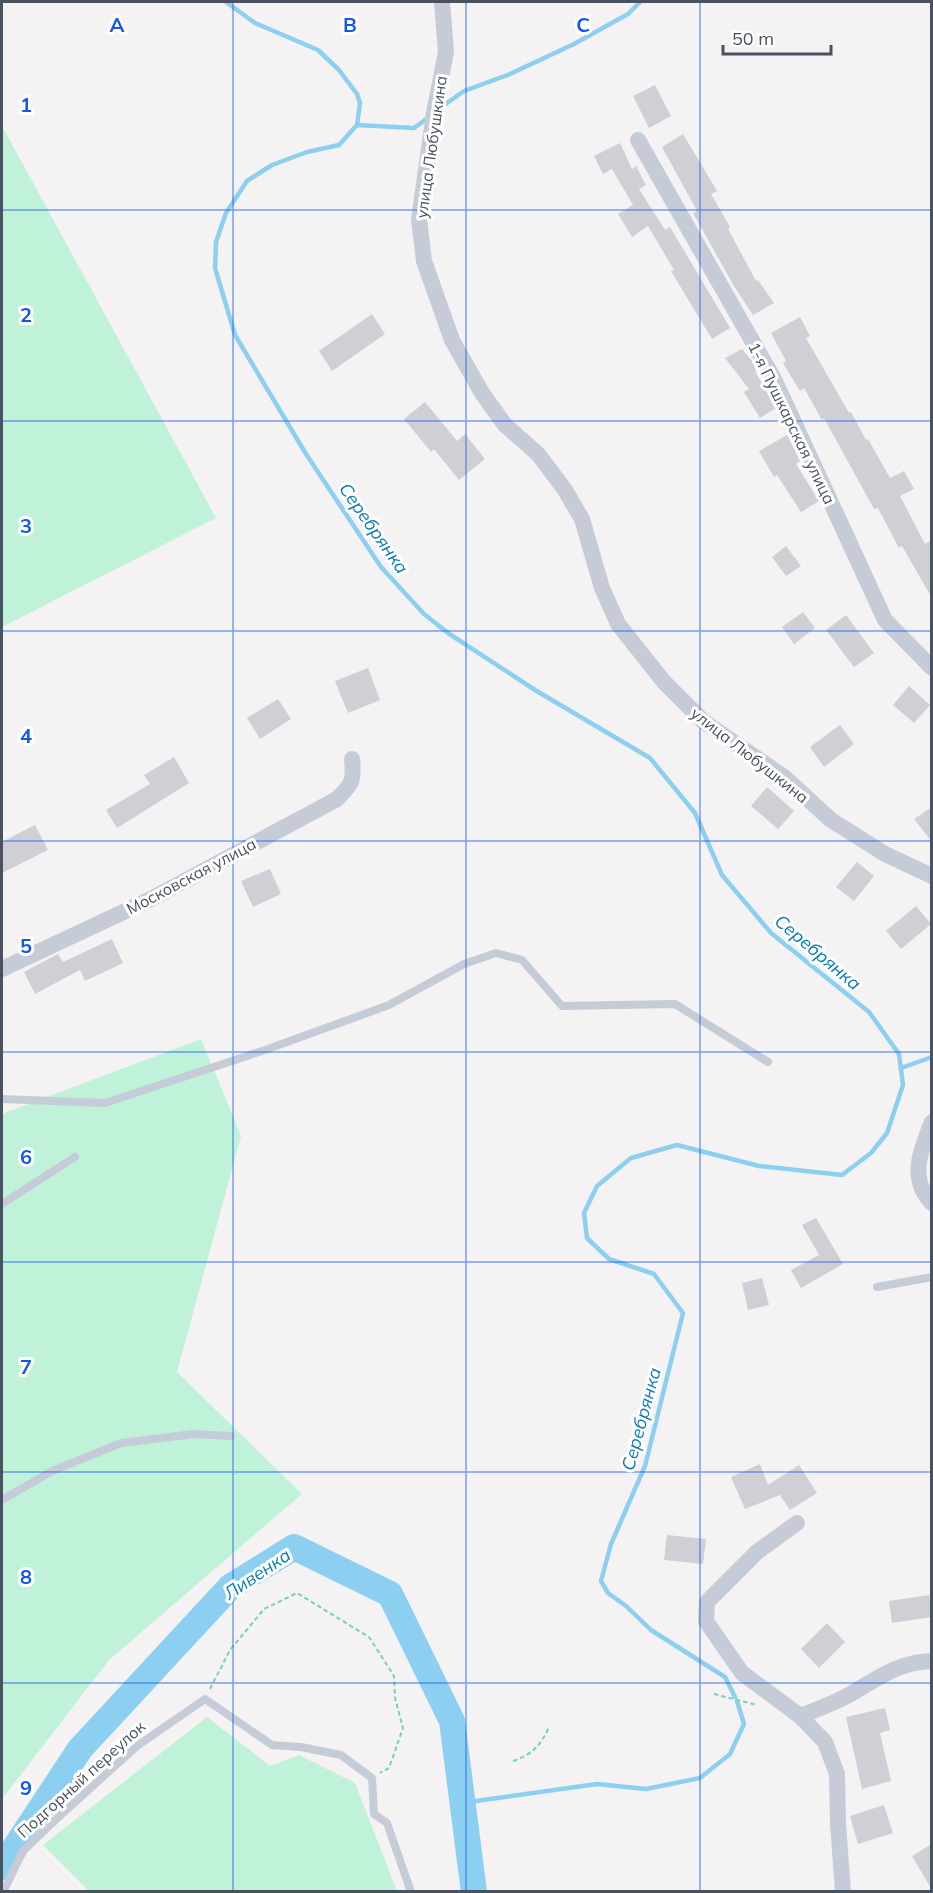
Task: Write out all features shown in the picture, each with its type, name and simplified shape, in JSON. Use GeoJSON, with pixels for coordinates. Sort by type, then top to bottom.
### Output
{"type":"FeatureCollection","features":[{"type":"Feature","properties":{"kind":"street","name":"улица Любушкина"},"geometry":{"type":"LineString","coordinates":[[442,2],[446,52],[434,113],[419,219],[424,261],[457,349],[482,393],[505,425],[538,454],[565,490],[582,519],[602,588],[618,624],[664,682],[703,721],[784,777],[831,820],[885,854],[932,876]]}},
{"type":"Feature","properties":{"kind":"street","name":"1-я Пушкарская улица"},"geometry":{"type":"LineString","coordinates":[[638,140],[775,381],[885,620],[932,668]]}},
{"type":"Feature","properties":{"kind":"street","name":"Московская улица"},"geometry":{"type":"LineString","coordinates":[[2,969],[149,900],[337,799],[351,784],[352,759]]}},
{"type":"Feature","properties":{"kind":"street"},"geometry":{"type":"LineString","coordinates":[[932,1122],[919,1153],[918,1173],[922,1189],[932,1203]]}},
{"type":"Feature","properties":{"kind":"street"},"geometry":{"type":"LineString","coordinates":[[797,1523],[757,1552],[706,1602],[706,1621],[742,1673],[800,1716],[825,1742],[837,1774],[837,1824],[843,1892]]}},
{"type":"Feature","properties":{"kind":"street"},"geometry":{"type":"LineString","coordinates":[[800,1716],[847,1696],[880,1675],[915,1662],[932,1661]]}},
{"type":"Feature","properties":{"kind":"lane"},"geometry":{"type":"LineString","coordinates":[[2,1099],[105,1103],[265,1050],[389,1005],[464,964],[496,953],[522,960],[562,1006],[675,1005],[768,1062]]}},
{"type":"Feature","properties":{"kind":"lane"},"geometry":{"type":"LineString","coordinates":[[2,1204],[75,1157]]}},
{"type":"Feature","properties":{"kind":"lane"},"geometry":{"type":"LineString","coordinates":[[877,1287],[932,1277]]}},
{"type":"Feature","properties":{"kind":"lane"},"geometry":{"type":"LineString","coordinates":[[2,1500],[52,1471],[121,1443],[194,1434],[231,1436]]}},
{"type":"Feature","properties":{"kind":"lane"},"geometry":{"type":"LineString","coordinates":[[204,1699],[272,1744],[341,1755],[372,1778],[374,1814],[387,1823],[411,1892]]}},
{"type":"Feature","properties":{"kind":"lane","name":"Подгорный переулок"},"geometry":{"type":"LineString","coordinates":[[3,1892],[23,1851],[53,1822],[137,1746],[204,1699]]}},
{"type":"Feature","properties":{"kind":"path"},"geometry":{"type":"LineString","coordinates":[[204,1699],[230,1650],[264,1609],[297,1593],[369,1637],[394,1676],[395,1698],[403,1728],[388,1768],[372,1778]]}},
{"type":"Feature","properties":{"kind":"path"},"geometry":{"type":"LineString","coordinates":[[714,1694],[747,1702]]}},
{"type":"Feature","properties":{"kind":"path"},"geometry":{"type":"LineString","coordinates":[[513,1761],[538,1748],[549,1726]]}},
{"type":"Feature","properties":{"kind":"green space"},"geometry":{"type":"Polygon","coordinates":[[[2,126],[216,518],[2,627],[2,126]]]}},
{"type":"Feature","properties":{"kind":"green space"},"geometry":{"type":"Polygon","coordinates":[[[201,1039],[241,1136],[177,1372],[302,1494],[109,1660],[2,1799],[2,1114],[201,1039]]]}},
{"type":"Feature","properties":{"kind":"green space"},"geometry":{"type":"Polygon","coordinates":[[[207,1717],[270,1766],[299,1755],[355,1783],[397,1891],[89,1891],[43,1845],[207,1717]]]}},
{"type":"Feature","properties":{"kind":"building"},"geometry":{"type":"Polygon","coordinates":[[[655,85],[671,116],[649,128],[633,96],[655,85]]]}},
{"type":"Feature","properties":{"kind":"building"},"geometry":{"type":"Polygon","coordinates":[[[683,134],[717,191],[711,194],[756,281],[758,280],[774,303],[753,315],[693,213],[697,211],[662,147],[683,134]]]}},
{"type":"Feature","properties":{"kind":"building"},"geometry":{"type":"Polygon","coordinates":[[[620,143],[632,169],[636,166],[646,185],[639,189],[665,230],[670,227],[730,328],[712,339],[671,271],[674,270],[648,226],[632,237],[618,214],[633,205],[612,169],[603,174],[594,156],[620,143]]]}},
{"type":"Feature","properties":{"kind":"building"},"geometry":{"type":"Polygon","coordinates":[[[372,314],[385,334],[332,371],[319,351],[372,314]]]}},
{"type":"Feature","properties":{"kind":"building"},"geometry":{"type":"Polygon","coordinates":[[[800,317],[810,336],[806,338],[890,478],[904,471],[914,489],[900,496],[925,544],[932,540],[932,598],[902,546],[899,548],[878,508],[874,509],[824,418],[822,420],[804,388],[800,391],[783,363],[786,361],[771,333],[800,317]]]}},
{"type":"Feature","properties":{"kind":"building"},"geometry":{"type":"Polygon","coordinates":[[[742,349],[752,361],[755,371],[776,408],[760,418],[744,392],[749,389],[725,358],[742,349]]]}},
{"type":"Feature","properties":{"kind":"building"},"geometry":{"type":"Polygon","coordinates":[[[425,402],[457,441],[465,434],[485,459],[459,480],[434,449],[431,452],[404,419],[425,402]]]}},
{"type":"Feature","properties":{"kind":"building"},"geometry":{"type":"Polygon","coordinates":[[[787,435],[800,461],[796,464],[819,501],[801,512],[777,475],[774,477],[759,451],[787,435]]]}},
{"type":"Feature","properties":{"kind":"building"},"geometry":{"type":"Polygon","coordinates":[[[786,546],[801,566],[786,576],[772,557],[786,546]]]}},
{"type":"Feature","properties":{"kind":"building"},"geometry":{"type":"Polygon","coordinates":[[[803,612],[815,628],[794,644],[782,627],[803,612]]]}},
{"type":"Feature","properties":{"kind":"building"},"geometry":{"type":"Polygon","coordinates":[[[846,615],[874,653],[854,667],[826,630],[846,615]]]}},
{"type":"Feature","properties":{"kind":"building"},"geometry":{"type":"Polygon","coordinates":[[[368,668],[380,700],[348,713],[335,681],[368,668]]]}},
{"type":"Feature","properties":{"kind":"building"},"geometry":{"type":"Polygon","coordinates":[[[909,686],[930,705],[914,723],[893,705],[909,686]]]}},
{"type":"Feature","properties":{"kind":"building"},"geometry":{"type":"Polygon","coordinates":[[[278,699],[291,719],[260,739],[247,718],[278,699]]]}},
{"type":"Feature","properties":{"kind":"building"},"geometry":{"type":"Polygon","coordinates":[[[840,725],[854,744],[824,767],[810,747],[840,725]]]}},
{"type":"Feature","properties":{"kind":"building"},"geometry":{"type":"Polygon","coordinates":[[[174,757],[189,783],[117,828],[106,810],[150,784],[144,775],[174,757]]]}},
{"type":"Feature","properties":{"kind":"building"},"geometry":{"type":"Polygon","coordinates":[[[767,787],[794,811],[778,829],[751,806],[767,787]]]}},
{"type":"Feature","properties":{"kind":"building"},"geometry":{"type":"Polygon","coordinates":[[[932,807],[932,842],[914,819],[932,807]]]}},
{"type":"Feature","properties":{"kind":"building"},"geometry":{"type":"Polygon","coordinates":[[[35,825],[48,850],[2,873],[2,842],[35,825]]]}},
{"type":"Feature","properties":{"kind":"building"},"geometry":{"type":"Polygon","coordinates":[[[857,862],[874,876],[854,901],[836,887],[857,862]]]}},
{"type":"Feature","properties":{"kind":"building"},"geometry":{"type":"Polygon","coordinates":[[[270,869],[281,894],[253,907],[241,881],[270,869]]]}},
{"type":"Feature","properties":{"kind":"building"},"geometry":{"type":"Polygon","coordinates":[[[916,906],[931,924],[901,949],[886,931],[916,906]]]}},
{"type":"Feature","properties":{"kind":"building"},"geometry":{"type":"Polygon","coordinates":[[[112,939],[123,963],[85,981],[80,970],[35,994],[24,972],[58,954],[63,962],[112,939]]]}},
{"type":"Feature","properties":{"kind":"building"},"geometry":{"type":"Polygon","coordinates":[[[816,1218],[843,1264],[801,1288],[791,1270],[819,1255],[802,1225],[816,1218]]]}},
{"type":"Feature","properties":{"kind":"building"},"geometry":{"type":"Polygon","coordinates":[[[762,1278],[769,1305],[748,1310],[742,1283],[762,1278]]]}},
{"type":"Feature","properties":{"kind":"building"},"geometry":{"type":"Polygon","coordinates":[[[760,1464],[768,1485],[799,1465],[817,1493],[790,1510],[780,1495],[745,1509],[731,1477],[760,1464]]]}},
{"type":"Feature","properties":{"kind":"building"},"geometry":{"type":"Polygon","coordinates":[[[667,1535],[706,1539],[703,1564],[664,1560],[667,1535]]]}},
{"type":"Feature","properties":{"kind":"building"},"geometry":{"type":"Polygon","coordinates":[[[929,1595],[932,1617],[892,1623],[889,1601],[929,1595]]]}},
{"type":"Feature","properties":{"kind":"building"},"geometry":{"type":"Polygon","coordinates":[[[827,1623],[845,1642],[819,1668],[801,1649],[827,1623]]]}},
{"type":"Feature","properties":{"kind":"building"},"geometry":{"type":"Polygon","coordinates":[[[885,1708],[890,1730],[880,1733],[891,1781],[862,1789],[846,1717],[885,1708]]]}},
{"type":"Feature","properties":{"kind":"building"},"geometry":{"type":"Polygon","coordinates":[[[884,1805],[893,1833],[858,1844],[850,1816],[884,1805]]]}},
{"type":"Feature","properties":{"kind":"building"},"geometry":{"type":"Polygon","coordinates":[[[932,1844],[932,1890],[912,1856],[932,1844]]]}},
{"type":"Feature","properties":{"kind":"waterway","name":"Серебрянка"},"geometry":{"type":"LineString","coordinates":[[226,2],[255,23],[318,50],[339,70],[357,94],[360,103],[357,125],[339,145],[307,152],[272,165],[247,181],[226,213],[216,242],[215,268],[235,335],[306,454],[381,567],[424,614],[448,633],[535,690],[650,758],[695,813],[722,875],[771,933],[869,1012],[899,1054],[903,1085],[887,1133],[871,1153],[842,1175],[759,1166],[677,1145],[631,1158],[597,1186],[584,1213],[587,1238],[609,1259],[654,1274],[683,1313],[645,1466],[611,1544],[601,1581],[608,1593],[626,1606],[651,1630],[725,1677],[735,1697]]}},
{"type":"Feature","properties":{"kind":"waterway"},"geometry":{"type":"LineString","coordinates":[[440,108],[464,91],[510,74],[574,44],[628,14],[640,2]]}},
{"type":"Feature","properties":{"kind":"waterway"},"geometry":{"type":"LineString","coordinates":[[357,125],[414,128],[429,117]]}},
{"type":"Feature","properties":{"kind":"waterway"},"geometry":{"type":"LineString","coordinates":[[901,1068],[932,1057]]}},
{"type":"Feature","properties":{"kind":"waterway","name":"Ливенка"},"geometry":{"type":"LineString","coordinates":[[2,1867],[80,1749],[230,1587],[294,1547],[390,1594],[452,1721],[474,1892]]}},
{"type":"Feature","properties":{"kind":"waterway"},"geometry":{"type":"LineString","coordinates":[[462,1803],[597,1784],[646,1789],[700,1778],[730,1754],[744,1724],[737,1701]]}}]}
